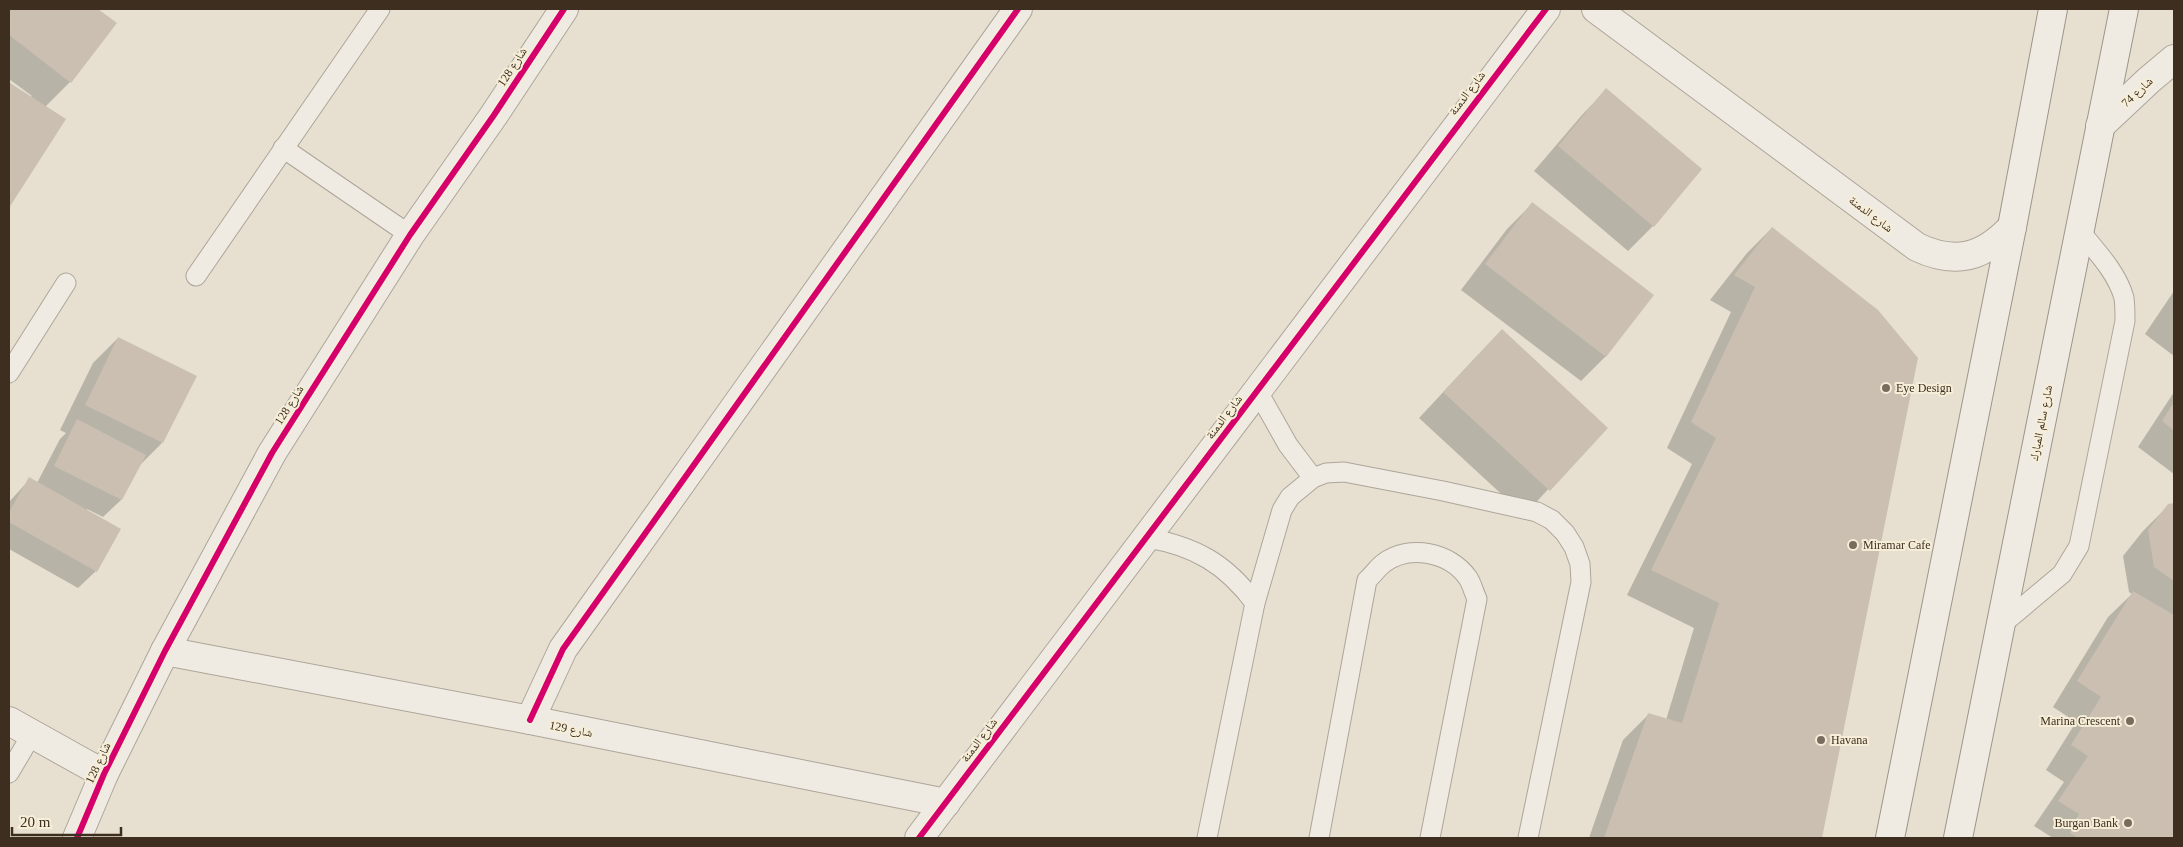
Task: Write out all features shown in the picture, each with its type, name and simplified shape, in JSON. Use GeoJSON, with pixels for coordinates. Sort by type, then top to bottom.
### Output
{"type":"FeatureCollection","features":[{"type":"Feature","properties":{"kind":"street","name":"شارع 128"},"geometry":{"type":"LineString","coordinates":[[77,838],[104,774],[165,651],[272,452],[410,235],[494,115],[564,9]]}},
{"type":"Feature","properties":{"kind":"street"},"geometry":{"type":"LineString","coordinates":[[530,720],[564,649],[1018,9]]}},
{"type":"Feature","properties":{"kind":"street","name":"شارع الدمنة"},"geometry":{"type":"LineString","coordinates":[[919,838],[1546,9]]}},
{"type":"Feature","properties":{"kind":"street","name":"شارع الدمنة"},"geometry":{"type":"LineString","coordinates":[[1596,9],[1917,246],[1933,254],[1950,257],[1968,256],[1984,250],[2000,240],[2012,227]]}},
{"type":"Feature","properties":{"kind":"street"},"geometry":{"type":"LineString","coordinates":[[1890,838],[2012,227],[2053,9]]}},
{"type":"Feature","properties":{"kind":"street","name":"شارع سالم المبارك"},"geometry":{"type":"LineString","coordinates":[[1958,838],[2124,9]]}},
{"type":"Feature","properties":{"kind":"street","name":"شارع 74"},"geometry":{"type":"LineString","coordinates":[[2100,126],[2174,59]]}},
{"type":"Feature","properties":{"kind":"street","name":"شارع 129"},"geometry":{"type":"LineString","coordinates":[[165,651],[530,720],[946,803]]}},
{"type":"Feature","properties":{"kind":"street"},"geometry":{"type":"LineString","coordinates":[[9,721],[104,774]]}},
{"type":"Feature","properties":{"kind":"lane"},"geometry":{"type":"LineString","coordinates":[[196,276],[380,9]]}},
{"type":"Feature","properties":{"kind":"lane"},"geometry":{"type":"LineString","coordinates":[[283,148],[410,235]]}},
{"type":"Feature","properties":{"kind":"lane"},"geometry":{"type":"LineString","coordinates":[[2000,626],[2062,574],[2079,546],[2125,321],[2124,299],[2119,287],[2111,272],[2079,230]]}},
{"type":"Feature","properties":{"kind":"lane"},"geometry":{"type":"LineString","coordinates":[[9,373],[66,283]]}},
{"type":"Feature","properties":{"kind":"lane"},"geometry":{"type":"LineString","coordinates":[[1258,390],[1288,445],[1313,478]]}},
{"type":"Feature","properties":{"kind":"lane"},"geometry":{"type":"LineString","coordinates":[[1207,838],[1255,603],[1282,510],[1290,497],[1313,478],[1326,473],[1344,472],[1537,512],[1558,526],[1574,548],[1580,564],[1581,582],[1528,838]]}},
{"type":"Feature","properties":{"kind":"lane"},"geometry":{"type":"LineString","coordinates":[[1147,538],[1168,542],[1209,558],[1242,586],[1255,603]]}},
{"type":"Feature","properties":{"kind":"lane"},"geometry":{"type":"LineString","coordinates":[[1319,838],[1367,580],[1384,562],[1406,553],[1429,553],[1451,561],[1468,578],[1477,599],[1430,838]]}},
{"type":"Feature","properties":{"kind":"lane"},"geometry":{"type":"LineString","coordinates":[[9,773],[32,734]]}},
{"type":"Feature","properties":{"kind":"building"},"geometry":{"type":"Polygon","coordinates":[[[9,9],[98,9],[117,23],[71,83],[9,35],[9,9]]]}},
{"type":"Feature","properties":{"kind":"building"},"geometry":{"type":"Polygon","coordinates":[[[10,83],[66,119],[9,208],[9,85],[10,83]]]}},
{"type":"Feature","properties":{"kind":"building"},"geometry":{"type":"Polygon","coordinates":[[[1606,88],[1702,169],[1654,227],[1558,146],[1606,88]]]}},
{"type":"Feature","properties":{"kind":"building"},"geometry":{"type":"Polygon","coordinates":[[[1532,202],[1654,295],[1606,357],[1485,264],[1532,202]]]}},
{"type":"Feature","properties":{"kind":"building"},"geometry":{"type":"Polygon","coordinates":[[[1772,227],[1878,310],[1918,358],[1822,838],[1604,838],[1648,713],[1682,723],[1719,603],[1651,570],[1716,438],[1691,422],[1755,287],[1734,275],[1772,227]]]}},
{"type":"Feature","properties":{"kind":"building"},"geometry":{"type":"Polygon","coordinates":[[[1502,329],[1608,428],[1550,491],[1443,392],[1502,329]]]}},
{"type":"Feature","properties":{"kind":"building"},"geometry":{"type":"Polygon","coordinates":[[[118,337],[197,376],[163,443],[85,405],[118,337]]]}},
{"type":"Feature","properties":{"kind":"building"},"geometry":{"type":"Polygon","coordinates":[[[2174,402],[2174,431],[2162,421],[2174,402]]]}},
{"type":"Feature","properties":{"kind":"building"},"geometry":{"type":"Polygon","coordinates":[[[77,419],[146,455],[122,500],[54,466],[77,419]]]}},
{"type":"Feature","properties":{"kind":"building"},"geometry":{"type":"Polygon","coordinates":[[[29,477],[121,529],[97,572],[9,522],[9,512],[29,477]]]}},
{"type":"Feature","properties":{"kind":"building"},"geometry":{"type":"Polygon","coordinates":[[[2174,503],[2174,581],[2154,567],[2148,530],[2168,504],[2174,503]]]}},
{"type":"Feature","properties":{"kind":"building","name":"Marina Crescent"},"geometry":{"type":"Polygon","coordinates":[[[2133,591],[2174,615],[2174,838],[2078,838],[2070,833],[2079,814],[2058,801],[2088,756],[2071,745],[2101,697],[2077,681],[2133,591]]]}},
{"type":"Feature","properties":{"kind":"cycle path"},"geometry":{"type":"LineString","coordinates":[[77,838],[104,774],[165,651],[272,453],[410,235],[494,115],[564,9]]}},
{"type":"Feature","properties":{"kind":"cycle path"},"geometry":{"type":"LineString","coordinates":[[530,720],[563,649],[1018,9]]}},
{"type":"Feature","properties":{"kind":"cycle path"},"geometry":{"type":"LineString","coordinates":[[919,838],[1546,9]]}},
{"type":"Feature","properties":{"kind":"place","name":"Eye Design"},"geometry":{"type":"Point","coordinates":[1886,388]}},
{"type":"Feature","properties":{"kind":"place","name":"Miramar Cafe"},"geometry":{"type":"Point","coordinates":[1853,545]}},
{"type":"Feature","properties":{"kind":"place","name":"Marina Crescent"},"geometry":{"type":"Point","coordinates":[2130,721]}},
{"type":"Feature","properties":{"kind":"place","name":"Havana"},"geometry":{"type":"Point","coordinates":[1821,740]}},
{"type":"Feature","properties":{"kind":"place","name":"Burgan Bank"},"geometry":{"type":"Point","coordinates":[2128,823]}}]}
